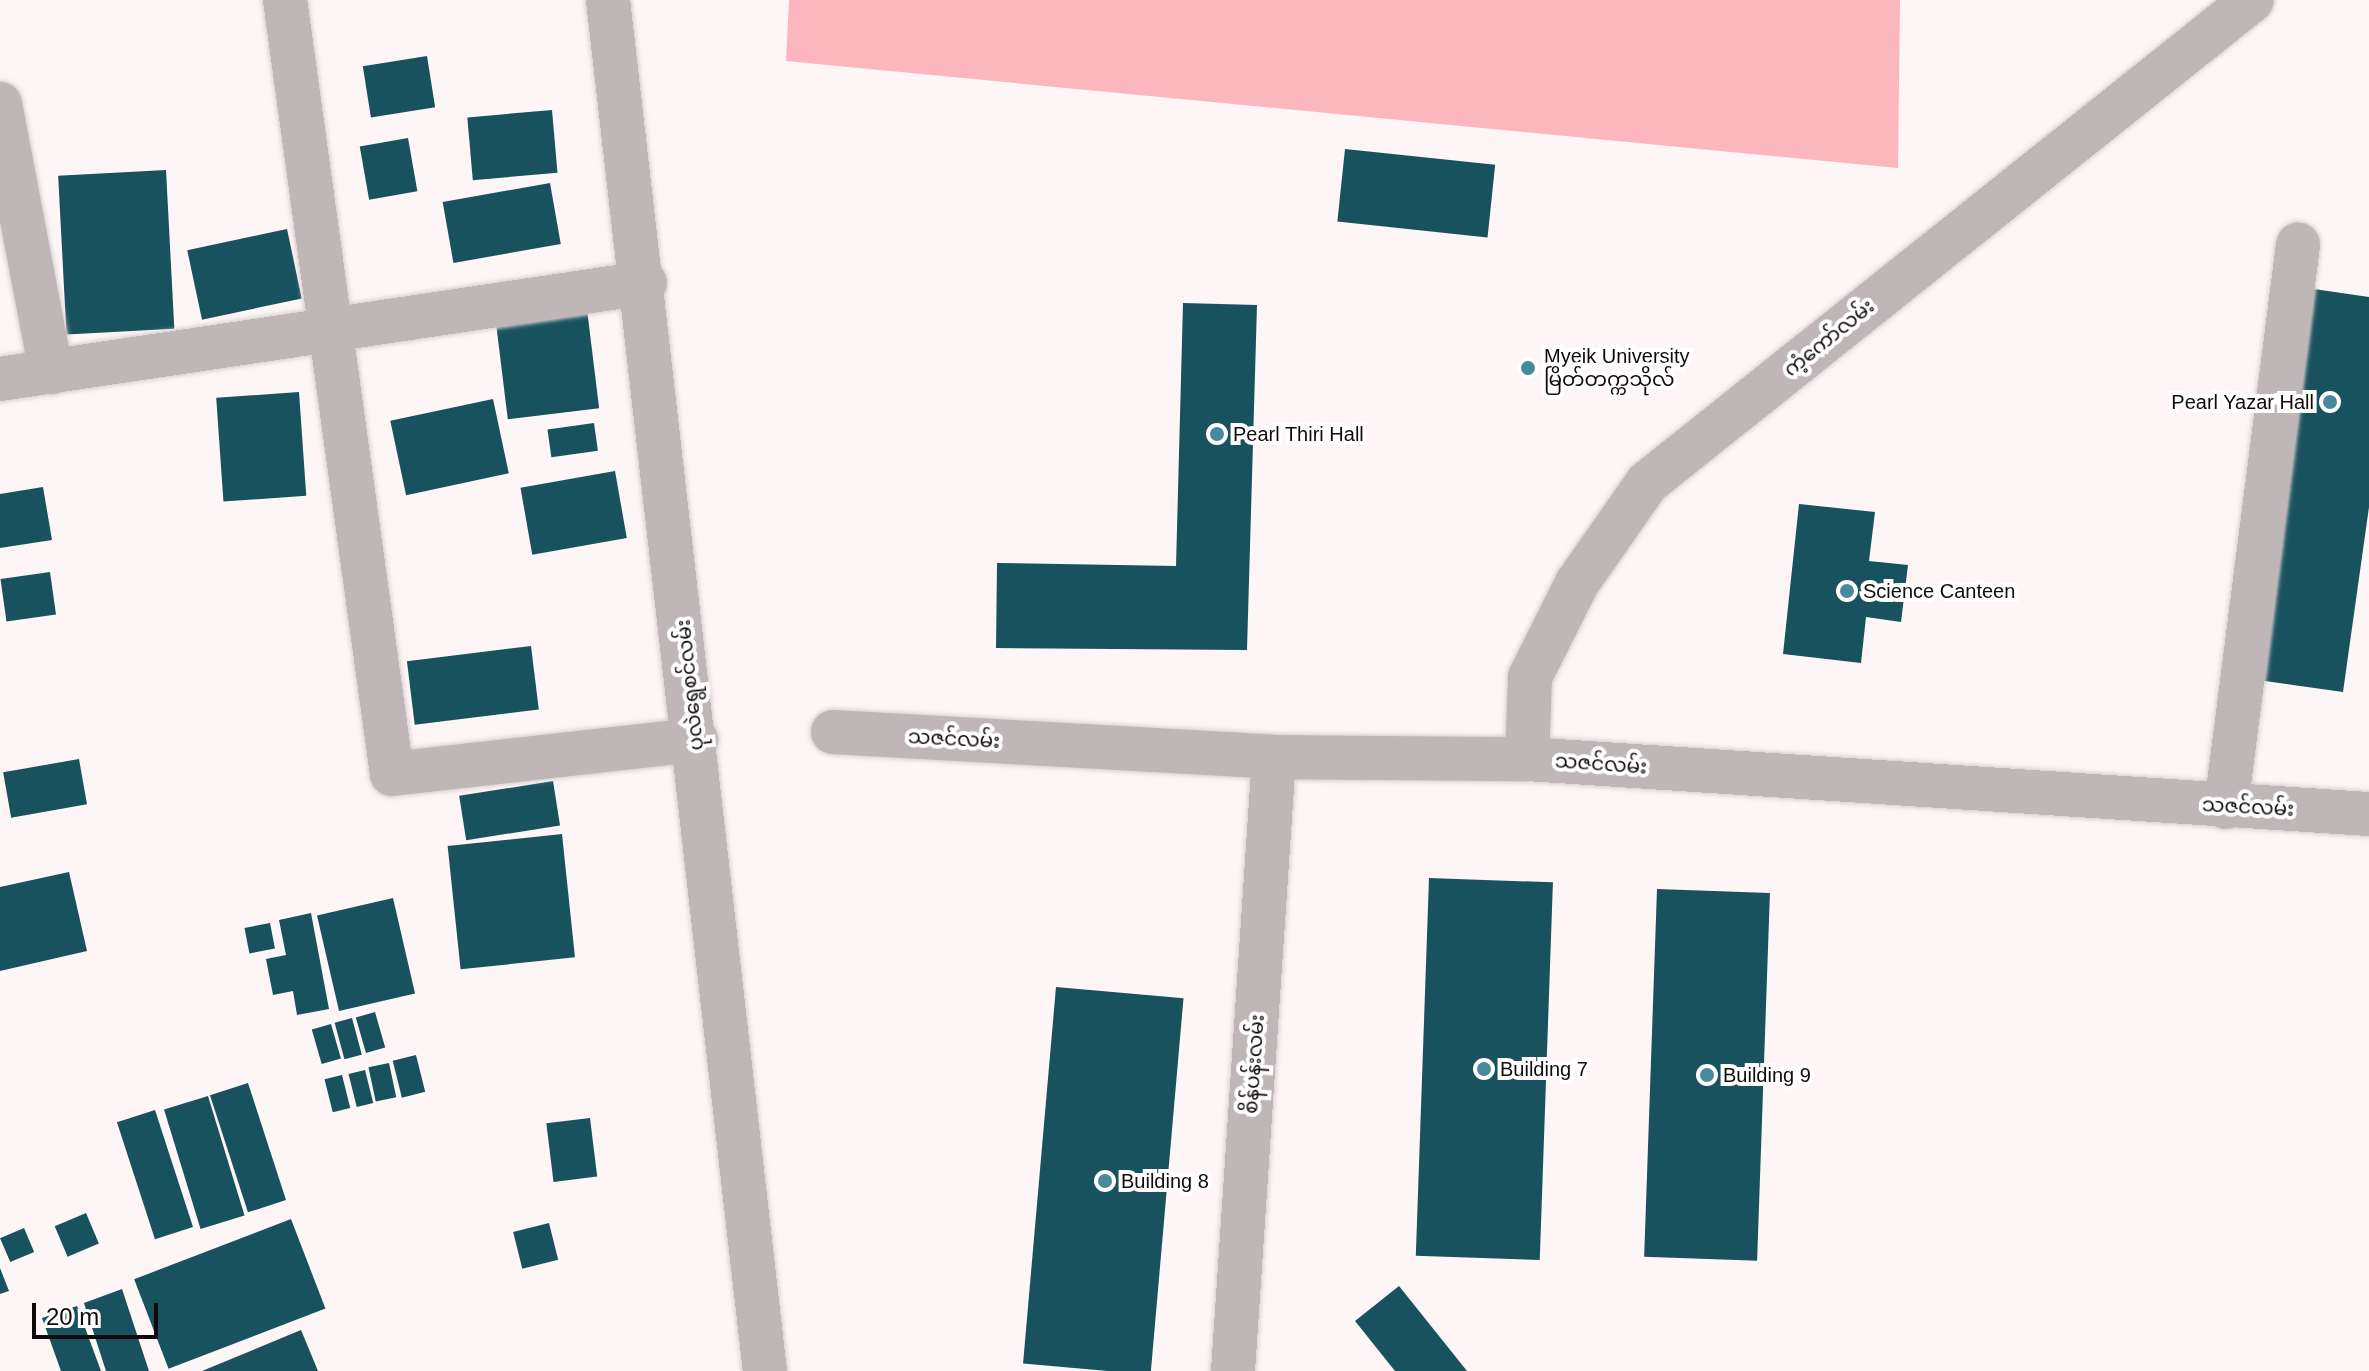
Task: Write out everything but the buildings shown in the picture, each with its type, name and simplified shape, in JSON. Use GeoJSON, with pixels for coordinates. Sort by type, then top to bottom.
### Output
{"type":"FeatureCollection","features":[{"type":"Feature","properties":{"kind":"street"},"geometry":{"type":"LineString","coordinates":[[285,0],[327,331],[392,774],[696,740]]}},
{"type":"Feature","properties":{"kind":"street","name":"ပုလဲရွေစင်လမ်း"},"geometry":{"type":"LineString","coordinates":[[608,0],[645,283],[765,1371]]}},
{"type":"Feature","properties":{"kind":"street","name":"ကံ့ကော်လမ်း"},"geometry":{"type":"LineString","coordinates":[[1527,759],[1530,677],[1577,583],[1647,483],[2252,0]]}},
{"type":"Feature","properties":{"kind":"street"},"geometry":{"type":"LineString","coordinates":[[0,104],[51,372]]}},
{"type":"Feature","properties":{"kind":"street"},"geometry":{"type":"LineString","coordinates":[[2226,807],[2298,245]]}},
{"type":"Feature","properties":{"kind":"street"},"geometry":{"type":"LineString","coordinates":[[0,379],[645,283]]}},
{"type":"Feature","properties":{"kind":"street","name":"သဇင်လမ်း"},"geometry":{"type":"LineString","coordinates":[[833,732],[1274,757],[1527,759],[2369,814]]}},
{"type":"Feature","properties":{"kind":"street","name":"စိန်ပန်းလမ်း"},"geometry":{"type":"LineString","coordinates":[[1233,1371],[1274,757]]}},
{"type":"Feature","properties":{"kind":"shaded area"},"geometry":{"type":"Polygon","coordinates":[[[789,0],[1900,0],[1898,168],[786,61],[789,0]]]}},
{"type":"Feature","properties":{"kind":"place","name":"Myeik University မြိတ်တက္ကသိုလ်"},"geometry":{"type":"Point","coordinates":[1528,368]}},
{"type":"Feature","properties":{"kind":"place","name":"Pearl Yazar Hall"},"geometry":{"type":"Point","coordinates":[2330,402]}},
{"type":"Feature","properties":{"kind":"place","name":"Pearl Thiri Hall"},"geometry":{"type":"Point","coordinates":[1217,434]}},
{"type":"Feature","properties":{"kind":"place","name":"Science Canteen"},"geometry":{"type":"Point","coordinates":[1847,591]}},
{"type":"Feature","properties":{"kind":"place","name":"Building 7"},"geometry":{"type":"Point","coordinates":[1484,1069]}},
{"type":"Feature","properties":{"kind":"place","name":"Building 9"},"geometry":{"type":"Point","coordinates":[1707,1075]}},
{"type":"Feature","properties":{"kind":"place","name":"Building 8"},"geometry":{"type":"Point","coordinates":[1105,1181]}}]}
